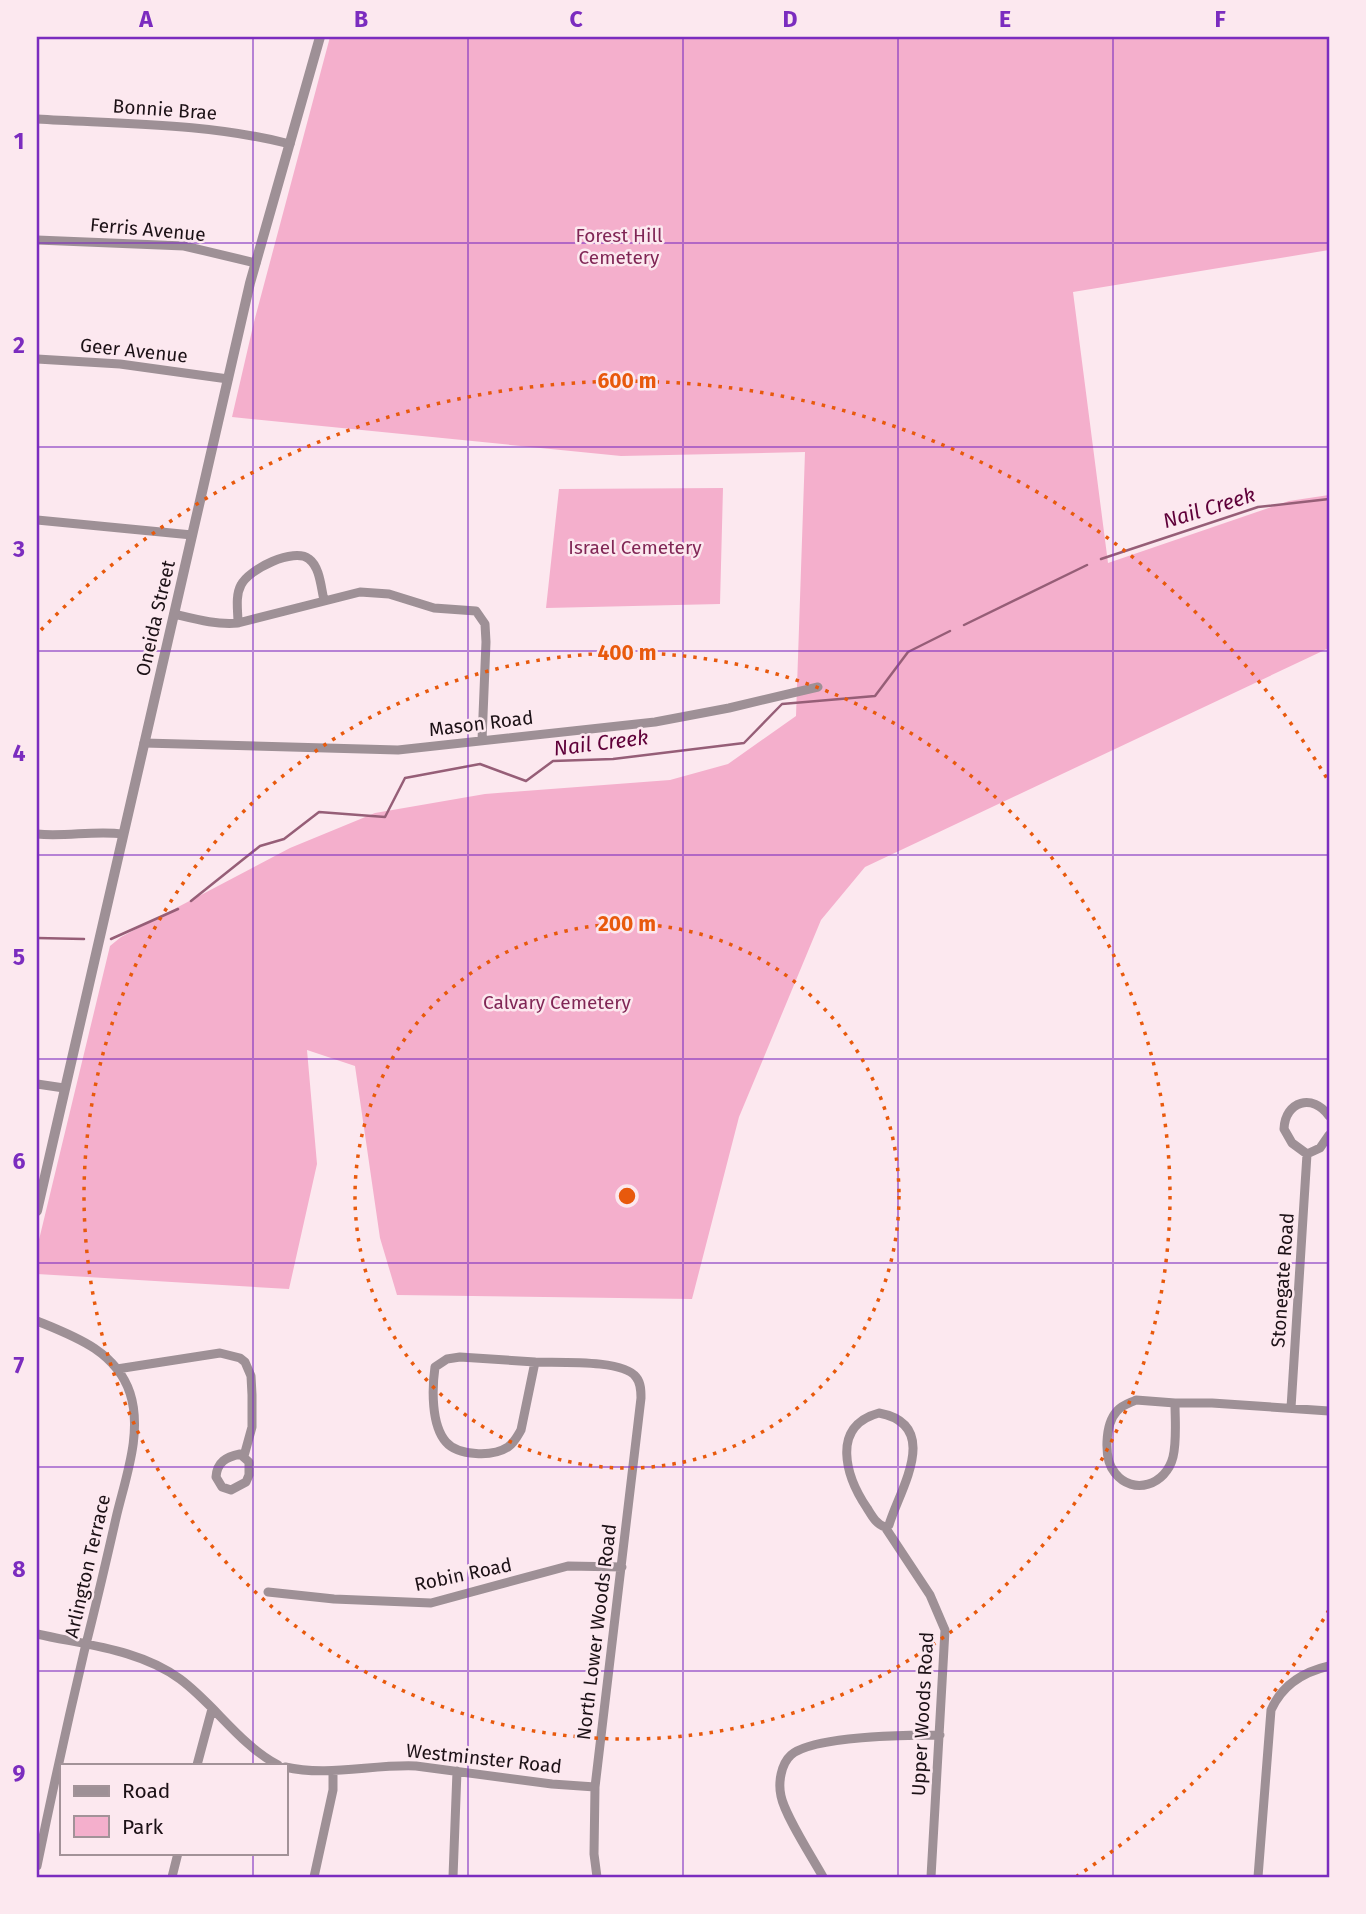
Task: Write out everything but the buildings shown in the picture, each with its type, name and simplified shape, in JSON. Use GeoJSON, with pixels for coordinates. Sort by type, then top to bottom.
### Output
{"type":"FeatureCollection","features":[{"type":"Feature","properties":{"kind":"street","name":"Oneida Street"},"geometry":{"type":"LineString","coordinates":[[37,1210],[39,1189],[228,379],[256,263],[318,37]]}},
{"type":"Feature","properties":{"kind":"street","name":"Bonnie Brae"},"geometry":{"type":"LineString","coordinates":[[37,119],[210,129],[290,144]]}},
{"type":"Feature","properties":{"kind":"street","name":"Ferris Avenue"},"geometry":{"type":"LineString","coordinates":[[37,240],[184,246],[256,263]]}},
{"type":"Feature","properties":{"kind":"street","name":"Geer Avenue"},"geometry":{"type":"LineString","coordinates":[[37,359],[120,363],[228,379]]}},
{"type":"Feature","properties":{"kind":"street"},"geometry":{"type":"LineString","coordinates":[[37,520],[192,535]]}},
{"type":"Feature","properties":{"kind":"street"},"geometry":{"type":"LineString","coordinates":[[237,623],[237,596],[242,582],[268,563],[285,557],[299,556],[310,559],[316,568],[324,600]]}},
{"type":"Feature","properties":{"kind":"street"},"geometry":{"type":"LineString","coordinates":[[174,614],[195,620],[237,623],[343,595],[377,592],[435,608],[476,611],[485,624],[486,642],[482,740]]}},
{"type":"Feature","properties":{"kind":"street","name":"Mason Road"},"geometry":{"type":"LineString","coordinates":[[144,743],[398,750],[530,734],[601,730],[655,722],[818,687]]}},
{"type":"Feature","properties":{"kind":"street"},"geometry":{"type":"LineString","coordinates":[[37,834],[123,834]]}},
{"type":"Feature","properties":{"kind":"street"},"geometry":{"type":"LineString","coordinates":[[37,1084],[64,1088]]}},
{"type":"Feature","properties":{"kind":"street"},"geometry":{"type":"LineString","coordinates":[[1329,1116],[1324,1109],[1307,1101],[1292,1107],[1287,1113],[1284,1129],[1287,1136],[1307,1154],[1320,1148],[1329,1135]]}},
{"type":"Feature","properties":{"kind":"street","name":"Stonegate Road"},"geometry":{"type":"LineString","coordinates":[[1291,1408],[1307,1154]]}},
{"type":"Feature","properties":{"kind":"street","name":"Arlington Terrace"},"geometry":{"type":"LineString","coordinates":[[37,1321],[79,1338],[96,1348],[117,1368],[130,1392],[135,1425],[131,1454],[37,1866]]}},
{"type":"Feature","properties":{"kind":"street"},"geometry":{"type":"LineString","coordinates":[[117,1368],[220,1353],[240,1358],[245,1362],[251,1376],[252,1395],[252,1427],[244,1456]]}},
{"type":"Feature","properties":{"kind":"street"},"geometry":{"type":"LineString","coordinates":[[460,1357],[535,1362],[521,1430],[510,1446],[492,1452],[476,1452],[459,1450],[446,1442],[439,1431],[433,1381],[435,1367],[439,1363],[460,1357]]}},
{"type":"Feature","properties":{"kind":"street","name":"North Lower Woods Road"},"geometry":{"type":"LineString","coordinates":[[535,1362],[622,1368],[636,1376],[640,1391],[595,1787],[594,1854],[597,1877]]}},
{"type":"Feature","properties":{"kind":"street"},"geometry":{"type":"LineString","coordinates":[[1174,1403],[1175,1443],[1166,1473],[1160,1479],[1144,1486],[1124,1482],[1115,1474],[1109,1461],[1108,1440],[1112,1418],[1122,1407],[1136,1400],[1329,1411]]}},
{"type":"Feature","properties":{"kind":"street","name":"Upper Woods Road"},"geometry":{"type":"LineString","coordinates":[[885,1527],[907,1480],[912,1464],[913,1443],[902,1423],[887,1414],[879,1413],[856,1424],[848,1442],[847,1456],[853,1485],[878,1524],[885,1527],[930,1595],[943,1621],[945,1645],[931,1877]]}},
{"type":"Feature","properties":{"kind":"street"},"geometry":{"type":"LineString","coordinates":[[230,1456],[244,1456],[249,1462],[246,1482],[231,1490],[222,1488],[216,1477],[218,1465],[230,1456]]}},
{"type":"Feature","properties":{"kind":"street","name":"Robin Road"},"geometry":{"type":"LineString","coordinates":[[268,1592],[431,1603],[568,1566],[621,1567]]}},
{"type":"Feature","properties":{"kind":"street"},"geometry":{"type":"LineString","coordinates":[[37,1634],[123,1652],[165,1668],[183,1681],[246,1742],[277,1764]]}},
{"type":"Feature","properties":{"kind":"street"},"geometry":{"type":"LineString","coordinates":[[1258,1877],[1271,1710],[1275,1700],[1297,1678],[1329,1666]]}},
{"type":"Feature","properties":{"kind":"street"},"geometry":{"type":"LineString","coordinates":[[197,1764],[212,1709]]}},
{"type":"Feature","properties":{"kind":"street"},"geometry":{"type":"LineString","coordinates":[[823,1877],[780,1795],[782,1769],[790,1756],[808,1746],[829,1742],[940,1735]]}},
{"type":"Feature","properties":{"kind":"street","name":"Westminster Road"},"geometry":{"type":"LineString","coordinates":[[287,1768],[301,1771],[396,1765],[595,1787]]}},
{"type":"Feature","properties":{"kind":"street"},"geometry":{"type":"LineString","coordinates":[[314,1877],[333,1790],[333,1770]]}},
{"type":"Feature","properties":{"kind":"street"},"geometry":{"type":"LineString","coordinates":[[453,1877],[457,1771]]}},
{"type":"Feature","properties":{"kind":"street"},"geometry":{"type":"LineString","coordinates":[[172,1877],[178,1854]]}},
{"type":"Feature","properties":{"kind":"green space"},"geometry":{"type":"Polygon","coordinates":[[[330,37],[1329,37],[1329,250],[1073,292],[1108,563],[1289,501],[1329,495],[1329,648],[865,867],[821,920],[739,1117],[692,1299],[397,1295],[380,1238],[355,1066],[307,1050],[317,1164],[289,1289],[37,1274],[37,1248],[110,946],[121,937],[290,848],[375,813],[485,794],[670,780],[728,764],[796,716],[805,452],[621,456],[232,417],[254,322],[330,37]]]}},
{"type":"Feature","properties":{"kind":"green space","name":"Israel Cemetery"},"geometry":{"type":"Polygon","coordinates":[[[723,488],[720,604],[546,608],[559,489],[723,488]]]}},
{"type":"Feature","properties":{"kind":"waterway","name":"Nail Creek"},"geometry":{"type":"LineString","coordinates":[[1101,559],[1258,507],[1329,499]]}},
{"type":"Feature","properties":{"kind":"waterway","name":"Nail Creek"},"geometry":{"type":"LineString","coordinates":[[964,625],[1087,565]]}},
{"type":"Feature","properties":{"kind":"waterway","name":"Nail Creek"},"geometry":{"type":"LineString","coordinates":[[191,901],[260,846],[284,839],[319,812],[385,817],[405,778],[480,764],[526,781],[553,761],[613,759],[744,743],[782,704],[875,696],[908,652],[950,631]]}},
{"type":"Feature","properties":{"kind":"waterway","name":"Nail Creek"},"geometry":{"type":"LineString","coordinates":[[111,939],[178,909]]}},
{"type":"Feature","properties":{"kind":"waterway","name":"Nail Creek"},"geometry":{"type":"LineString","coordinates":[[37,938],[84,939]]}},
{"type":"Feature","properties":{"kind":"park label","name":"Forest Hill Cemetery"},"geometry":{"type":"Point","coordinates":[619,246]}},
{"type":"Feature","properties":{"kind":"park label","name":"Calvary Cemetery"},"geometry":{"type":"Point","coordinates":[557,1002]}}]}
